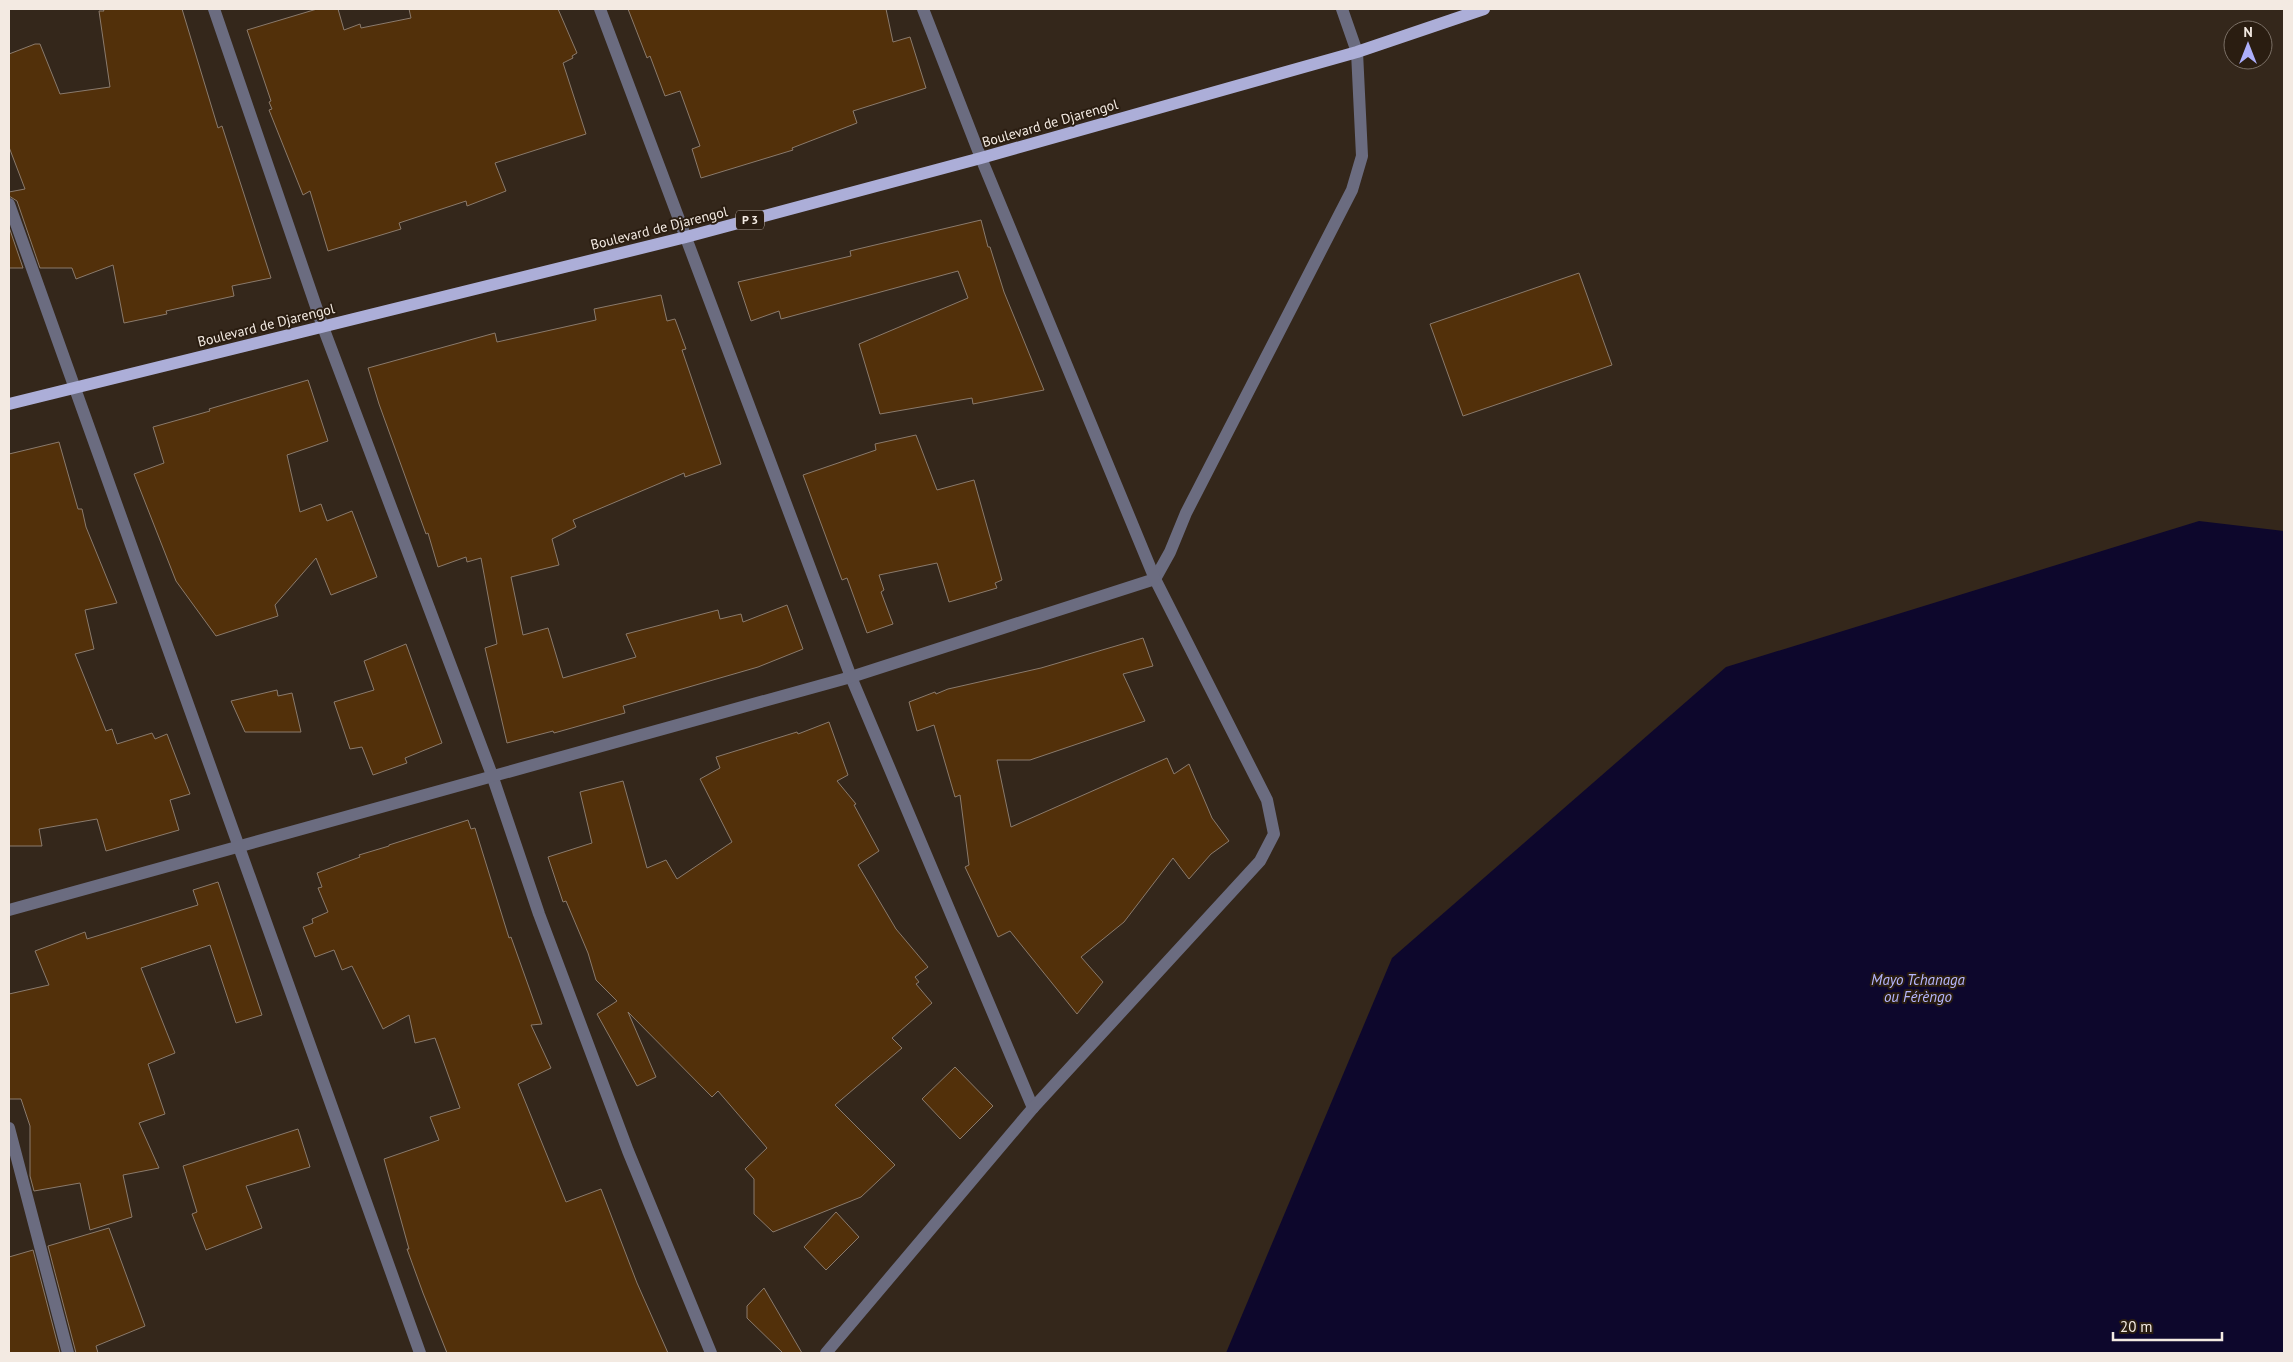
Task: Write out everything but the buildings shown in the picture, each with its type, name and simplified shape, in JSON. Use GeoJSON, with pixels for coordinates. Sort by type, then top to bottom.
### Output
{"type":"FeatureCollection","features":[{"type":"Feature","properties":{"kind":"main road","name":"Boulevard de Djarengol"},"geometry":{"type":"LineString","coordinates":[[9,404],[686,237],[981,158],[1357,52],[1484,9]]}},
{"type":"Feature","properties":{"kind":"street"},"geometry":{"type":"LineString","coordinates":[[214,9],[323,327],[492,775],[539,914],[628,1151],[711,1353]]}},
{"type":"Feature","properties":{"kind":"street"},"geometry":{"type":"LineString","coordinates":[[600,9],[851,676],[1033,1108]]}},
{"type":"Feature","properties":{"kind":"street"},"geometry":{"type":"LineString","coordinates":[[826,1353],[1033,1108],[1260,861],[1274,834],[1267,800],[1155,579],[981,158],[923,9]]}},
{"type":"Feature","properties":{"kind":"street"},"geometry":{"type":"LineString","coordinates":[[9,910],[851,676],[1155,579],[1170,552],[1186,513],[1352,190],[1362,156],[1357,52],[1342,9]]}},
{"type":"Feature","properties":{"kind":"street"},"geometry":{"type":"LineString","coordinates":[[9,204],[76,388],[237,847],[420,1353]]}},
{"type":"Feature","properties":{"kind":"street"},"geometry":{"type":"LineString","coordinates":[[9,1128],[68,1353]]}},
{"type":"Feature","properties":{"kind":"water","name":"Mayo Tchanaga ou Férèngo"},"geometry":{"type":"Polygon","coordinates":[[[2199,521],[2284,531],[2284,1353],[1226,1353],[1392,958],[1726,667],[2199,521]]]}}]}
